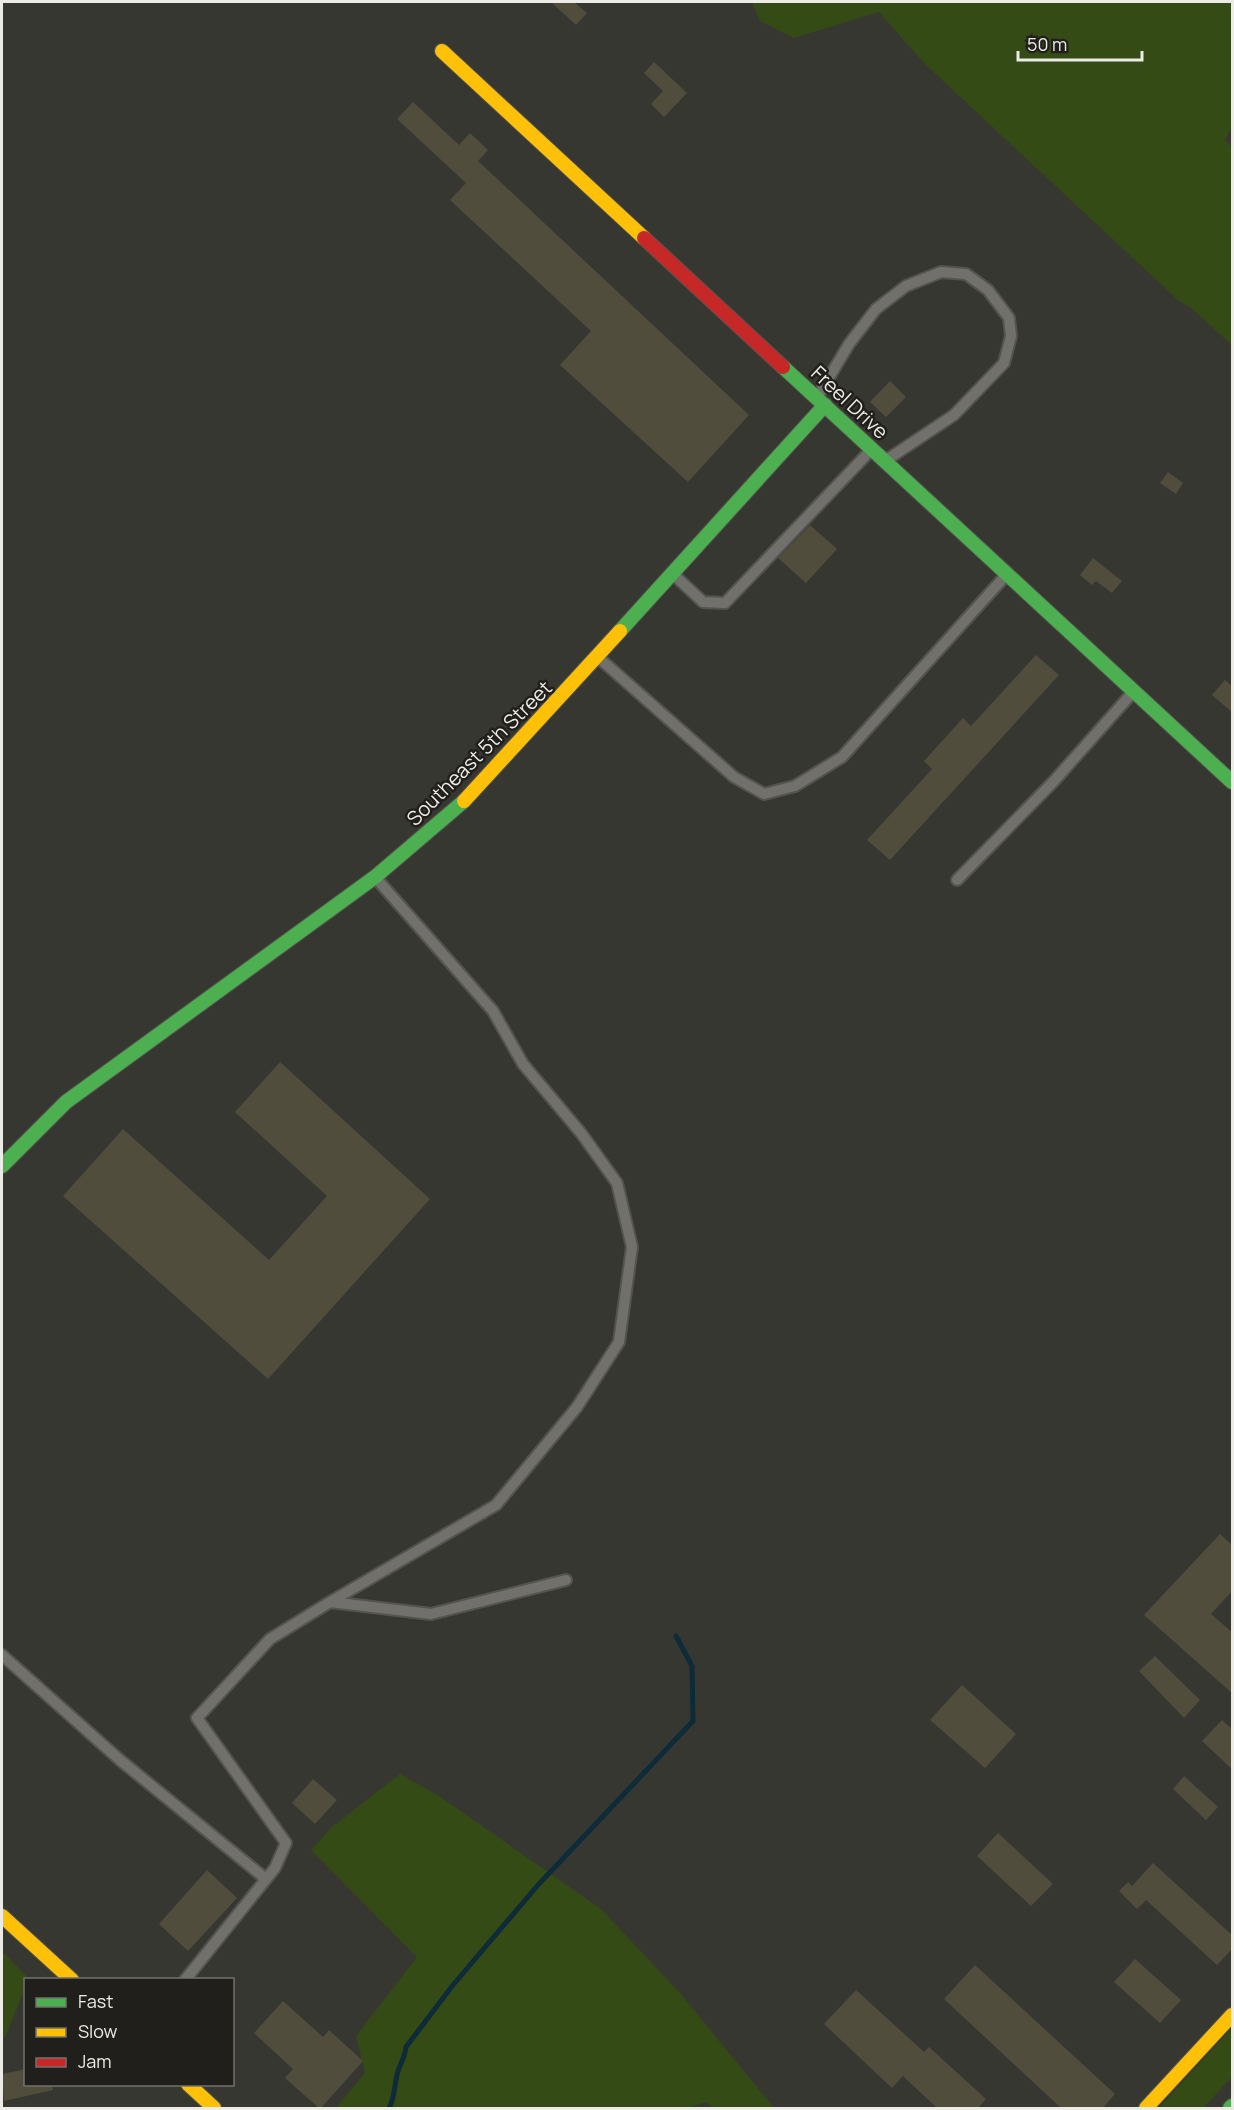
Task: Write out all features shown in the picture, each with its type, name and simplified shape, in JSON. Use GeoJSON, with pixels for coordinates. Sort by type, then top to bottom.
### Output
{"type":"FeatureCollection","features":[{"type":"Feature","properties":{"kind":"street","name":"Freel Drive"},"geometry":{"type":"LineString","coordinates":[[442,51],[1233,782]]}},
{"type":"Feature","properties":{"kind":"street","name":"Southeast 5th Street"},"geometry":{"type":"LineString","coordinates":[[2,1166],[74,1096],[375,877],[463,802],[598,657],[821,402]]}},
{"type":"Feature","properties":{"kind":"street"},"geometry":{"type":"LineString","coordinates":[[2,1916],[70,1978]]}},
{"type":"Feature","properties":{"kind":"street"},"geometry":{"type":"LineString","coordinates":[[1146,2109],[1233,2015]]}},
{"type":"Feature","properties":{"kind":"street"},"geometry":{"type":"LineString","coordinates":[[189,2086],[214,2109]]}},
{"type":"Feature","properties":{"kind":"lane"},"geometry":{"type":"LineString","coordinates":[[821,402],[849,344],[876,309],[906,286],[941,272],[966,274],[988,290],[1009,318],[1011,336],[1004,363],[954,415],[885,461]]}},
{"type":"Feature","properties":{"kind":"lane"},"geometry":{"type":"LineString","coordinates":[[672,574],[703,602],[725,603],[872,449]]}},
{"type":"Feature","properties":{"kind":"lane"},"geometry":{"type":"LineString","coordinates":[[598,657],[734,777],[764,794],[795,786],[842,757],[1007,574]]}},
{"type":"Feature","properties":{"kind":"lane"},"geometry":{"type":"LineString","coordinates":[[957,880],[1054,781],[1135,691]]}},
{"type":"Feature","properties":{"kind":"lane"},"geometry":{"type":"LineString","coordinates":[[186,1978],[275,1868],[286,1843],[197,1718],[270,1639],[496,1505],[577,1407],[619,1342],[632,1247],[617,1183],[581,1133],[523,1064],[493,1011],[375,877]]}},
{"type":"Feature","properties":{"kind":"lane"},"geometry":{"type":"LineString","coordinates":[[330,1602],[431,1614],[566,1580]]}},
{"type":"Feature","properties":{"kind":"lane"},"geometry":{"type":"LineString","coordinates":[[2,1654],[120,1760],[266,1879]]}},
{"type":"Feature","properties":{"kind":"green space"},"geometry":{"type":"Polygon","coordinates":[[[752,2],[1231,2],[1232,126],[1225,140],[1232,147],[1232,345],[1190,307],[1179,301],[925,64],[879,12],[794,38],[760,21],[752,2]]]}},
{"type":"Feature","properties":{"kind":"green space"},"geometry":{"type":"Polygon","coordinates":[[[400,1774],[439,1796],[601,1909],[680,1993],[774,2108],[714,2108],[706,2102],[688,2108],[336,2108],[365,2073],[356,2036],[417,1957],[311,1850],[332,1827],[400,1774]]]}},
{"type":"Feature","properties":{"kind":"green space"},"geometry":{"type":"Polygon","coordinates":[[[2,1951],[28,1978],[24,1978],[24,1990],[2,2040],[2,1951]]]}},
{"type":"Feature","properties":{"kind":"green space"},"geometry":{"type":"Polygon","coordinates":[[[1232,2028],[1232,2077],[1203,2108],[1159,2108],[1232,2028]]]}},
{"type":"Feature","properties":{"kind":"building"},"geometry":{"type":"Polygon","coordinates":[[[551,2],[574,2],[587,13],[576,25],[551,2]]]}},
{"type":"Feature","properties":{"kind":"building"},"geometry":{"type":"Polygon","coordinates":[[[654,62],[687,93],[664,117],[651,104],[663,91],[644,73],[654,62]]]}},
{"type":"Feature","properties":{"kind":"building"},"geometry":{"type":"Polygon","coordinates":[[[413,102],[459,145],[470,133],[488,150],[478,161],[749,415],[688,482],[560,365],[591,331],[450,200],[466,183],[397,119],[413,102]]]}},
{"type":"Feature","properties":{"kind":"building"},"geometry":{"type":"Polygon","coordinates":[[[890,381],[906,397],[886,417],[870,402],[890,381]]]}},
{"type":"Feature","properties":{"kind":"building"},"geometry":{"type":"Polygon","coordinates":[[[1168,472],[1183,483],[1176,494],[1160,483],[1168,472]]]}},
{"type":"Feature","properties":{"kind":"building"},"geometry":{"type":"Polygon","coordinates":[[[810,525],[837,549],[806,583],[778,558],[810,525]]]}},
{"type":"Feature","properties":{"kind":"building"},"geometry":{"type":"Polygon","coordinates":[[[1093,558],[1122,581],[1112,593],[1096,581],[1092,585],[1080,575],[1093,558]]]}},
{"type":"Feature","properties":{"kind":"building"},"geometry":{"type":"Polygon","coordinates":[[[1036,655],[1059,675],[890,860],[867,840],[932,769],[924,761],[963,718],[971,726],[1036,655]]]}},
{"type":"Feature","properties":{"kind":"building"},"geometry":{"type":"Polygon","coordinates":[[[1225,680],[1233,687],[1233,713],[1212,695],[1225,680]]]}},
{"type":"Feature","properties":{"kind":"building"},"geometry":{"type":"Polygon","coordinates":[[[280,1062],[430,1199],[268,1379],[63,1196],[123,1129],[269,1260],[327,1196],[235,1112],[280,1062]]]}},
{"type":"Feature","properties":{"kind":"building"},"geometry":{"type":"Polygon","coordinates":[[[1220,1534],[1233,1546],[1233,1590],[1211,1614],[1233,1633],[1233,1694],[1144,1615],[1220,1534]]]}},
{"type":"Feature","properties":{"kind":"building"},"geometry":{"type":"Polygon","coordinates":[[[1155,1656],[1200,1700],[1184,1718],[1139,1671],[1155,1656]]]}},
{"type":"Feature","properties":{"kind":"building"},"geometry":{"type":"Polygon","coordinates":[[[962,1685],[1016,1734],[985,1768],[930,1720],[962,1685]]]}},
{"type":"Feature","properties":{"kind":"building"},"geometry":{"type":"Polygon","coordinates":[[[1222,1720],[1233,1730],[1233,1770],[1202,1741],[1222,1720]]]}},
{"type":"Feature","properties":{"kind":"building"},"geometry":{"type":"Polygon","coordinates":[[[1184,1776],[1218,1807],[1206,1820],[1173,1789],[1184,1776]]]}},
{"type":"Feature","properties":{"kind":"building"},"geometry":{"type":"Polygon","coordinates":[[[313,1779],[337,1800],[315,1824],[292,1803],[313,1779]]]}},
{"type":"Feature","properties":{"kind":"building"},"geometry":{"type":"Polygon","coordinates":[[[998,1833],[1053,1884],[1031,1906],[977,1856],[998,1833]]]}},
{"type":"Feature","properties":{"kind":"building"},"geometry":{"type":"Polygon","coordinates":[[[1153,1863],[1233,1936],[1233,1948],[1217,1965],[1146,1900],[1137,1909],[1119,1891],[1128,1882],[1132,1886],[1153,1863]]]}},
{"type":"Feature","properties":{"kind":"building"},"geometry":{"type":"Polygon","coordinates":[[[207,1870],[237,1898],[188,1951],[159,1924],[207,1870]]]}},
{"type":"Feature","properties":{"kind":"building"},"geometry":{"type":"Polygon","coordinates":[[[1135,1959],[1181,2000],[1160,2023],[1114,1982],[1135,1959]]]}},
{"type":"Feature","properties":{"kind":"building"},"geometry":{"type":"Polygon","coordinates":[[[975,1965],[1115,2094],[1102,2109],[1062,2109],[944,1999],[975,1965]]]}},
{"type":"Feature","properties":{"kind":"building"},"geometry":{"type":"Polygon","coordinates":[[[856,1990],[924,2052],[929,2047],[986,2099],[977,2109],[938,2109],[903,2076],[892,2088],[824,2024],[856,1990]]]}},
{"type":"Feature","properties":{"kind":"building"},"geometry":{"type":"Polygon","coordinates":[[[283,2001],[323,2037],[329,2030],[363,2061],[320,2109],[285,2078],[293,2069],[254,2033],[283,2001]]]}},
{"type":"Feature","properties":{"kind":"building"},"geometry":{"type":"Polygon","coordinates":[[[24,2069],[24,2086],[52,2086],[53,2090],[4,2101],[2,2074],[24,2069]]]}},
{"type":"Feature","properties":{"kind":"waterway"},"geometry":{"type":"LineString","coordinates":[[389,2108],[406,2047],[453,1985],[538,1885],[693,1721],[692,1666],[676,1636]]}},
{"type":"Feature","properties":{"kind":"traffic: fast"},"geometry":{"type":"LineString","coordinates":[[783,367],[1232,782]]}},
{"type":"Feature","properties":{"kind":"traffic: fast"},"geometry":{"type":"LineString","coordinates":[[620,631],[825,405]]}},
{"type":"Feature","properties":{"kind":"traffic: fast"},"geometry":{"type":"LineString","coordinates":[[2,1166],[66,1102],[375,877],[464,801]]}},
{"type":"Feature","properties":{"kind":"traffic: slow"},"geometry":{"type":"LineString","coordinates":[[442,51],[644,238]]}},
{"type":"Feature","properties":{"kind":"traffic: slow"},"geometry":{"type":"LineString","coordinates":[[464,801],[620,631]]}},
{"type":"Feature","properties":{"kind":"traffic: slow"},"geometry":{"type":"LineString","coordinates":[[2,1916],[70,1978]]}},
{"type":"Feature","properties":{"kind":"traffic: slow"},"geometry":{"type":"LineString","coordinates":[[1146,2108],[1232,2015]]}},
{"type":"Feature","properties":{"kind":"traffic: slow"},"geometry":{"type":"LineString","coordinates":[[190,2086],[214,2108]]}},
{"type":"Feature","properties":{"kind":"traffic: jam"},"geometry":{"type":"LineString","coordinates":[[644,238],[783,367]]}}]}
